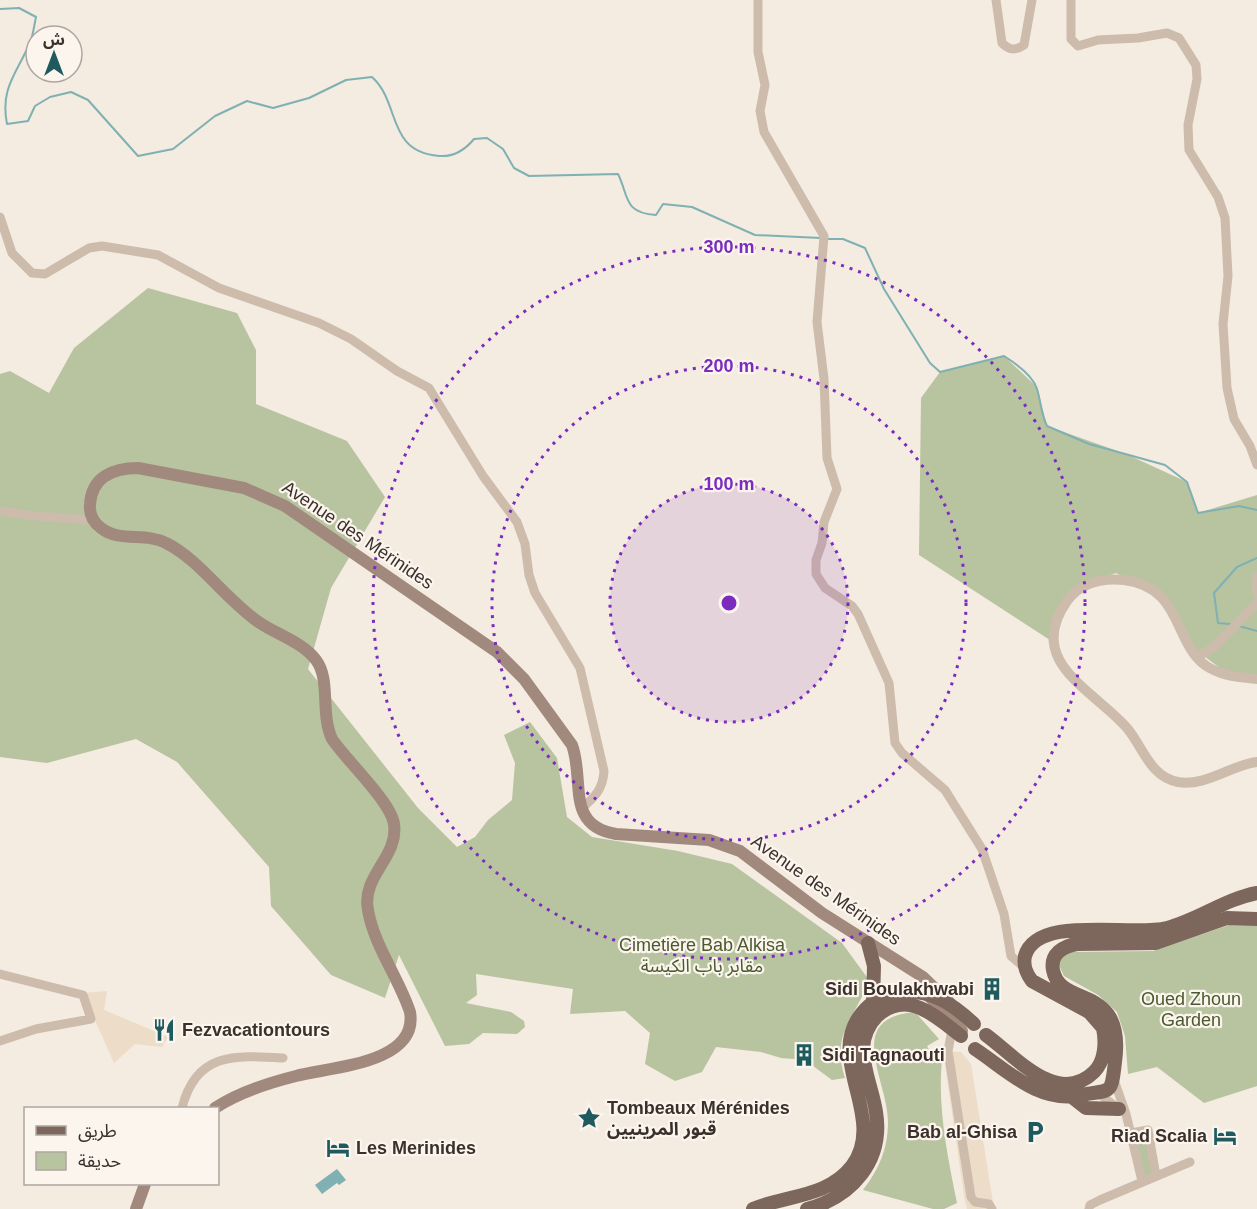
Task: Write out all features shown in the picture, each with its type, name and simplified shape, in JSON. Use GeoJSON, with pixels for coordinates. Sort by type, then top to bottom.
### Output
{"type":"FeatureCollection","features":[{"type":"Feature","properties":{"kind":"main road","name":"Avenue des Mérinides"},"geometry":{"type":"LineString","coordinates":[[93,520],[90,509],[91,494],[98,480],[122,468],[138,468],[244,488],[285,506],[475,636],[513,666],[572,745],[577,756],[581,809],[592,826],[601,831],[709,840],[732,848],[933,984],[952,1005]]}},
{"type":"Feature","properties":{"kind":"main road"},"geometry":{"type":"LineString","coordinates":[[93,520],[101,528],[121,537],[149,538],[167,543],[186,556],[227,597],[259,622],[298,644],[316,660],[323,673],[325,688],[323,706],[326,727],[332,739],[386,806],[394,823],[390,848],[370,881],[367,908],[372,926],[410,1012],[411,1022],[405,1038],[397,1047],[379,1056],[354,1064],[297,1075],[237,1095],[217,1107]]}},
{"type":"Feature","properties":{"kind":"main road"},"geometry":{"type":"LineString","coordinates":[[807,1209],[830,1202],[848,1191],[861,1177],[872,1158],[877,1114],[863,1051],[867,1031],[873,1020],[891,1007],[910,1004],[923,1008],[963,1030],[981,1027],[986,1035],[1051,1082],[1070,1084],[1093,1074],[1103,1055],[1105,1040],[1103,1028],[1089,1012],[1037,985],[1024,968],[1025,958],[1032,944],[1050,933],[1074,930],[1126,932],[1160,929],[1257,893]]}},
{"type":"Feature","properties":{"kind":"main road"},"geometry":{"type":"LineString","coordinates":[[753,1209],[821,1190],[841,1177],[855,1161],[862,1133],[863,1115],[850,1058],[849,1038],[855,1023],[873,1003],[896,993],[926,994],[952,1005],[963,1030],[966,1047],[975,1049],[1041,1092],[1072,1097],[1097,1093],[1110,1090],[1114,1079],[1117,1050],[1114,1022],[1105,1010],[1056,979],[1052,964],[1057,952],[1066,946],[1077,944],[1156,943],[1227,918],[1257,919]]}},
{"type":"Feature","properties":{"kind":"main road"},"geometry":{"type":"LineString","coordinates":[[868,942],[874,966],[873,1003]]}},
{"type":"Feature","properties":{"kind":"main road"},"geometry":{"type":"LineString","coordinates":[[908,969],[926,994],[963,1030]]}},
{"type":"Feature","properties":{"kind":"main road"},"geometry":{"type":"LineString","coordinates":[[975,1049],[984,1045],[986,1035]]}},
{"type":"Feature","properties":{"kind":"main road"},"geometry":{"type":"LineString","coordinates":[[1072,1097],[1086,1108],[1123,1111]]}},
{"type":"Feature","properties":{"kind":"main road"},"geometry":{"type":"LineString","coordinates":[[136,1209],[145,1185]]}},
{"type":"Feature","properties":{"kind":"street"},"geometry":{"type":"LineString","coordinates":[[758,0],[758,52],[765,85],[760,111],[764,132],[824,240],[817,322],[824,379],[827,458],[837,489],[824,522],[820,551],[816,560],[816,574],[825,588],[852,606],[858,614],[889,683],[895,743],[902,753],[945,790],[982,849],[1004,914],[1011,956],[1024,968]]}},
{"type":"Feature","properties":{"kind":"street"},"geometry":{"type":"LineString","coordinates":[[996,0],[1002,43],[1007,48],[1014,49],[1024,45],[1027,38],[1032,0]]}},
{"type":"Feature","properties":{"kind":"street"},"geometry":{"type":"LineString","coordinates":[[1071,0],[1071,39],[1078,46],[1094,41],[1167,33],[1179,38],[1196,65],[1197,79],[1188,125],[1189,150],[1218,197],[1225,218],[1228,276],[1223,324],[1227,388],[1234,419],[1250,446],[1257,465]]}},
{"type":"Feature","properties":{"kind":"street"},"geometry":{"type":"LineString","coordinates":[[0,217],[12,253],[32,273],[45,274],[89,248],[102,246],[158,255],[219,288],[284,309],[330,328],[370,350],[397,371],[429,388],[483,476],[517,522],[525,544],[529,575],[535,593],[580,668],[604,771],[603,783],[599,792],[581,809]]}},
{"type":"Feature","properties":{"kind":"street"},"geometry":{"type":"LineString","coordinates":[[0,510],[35,516],[93,520]]}},
{"type":"Feature","properties":{"kind":"street"},"geometry":{"type":"LineString","coordinates":[[1257,577],[1257,594]]}},
{"type":"Feature","properties":{"kind":"street"},"geometry":{"type":"LineString","coordinates":[[1257,679],[1220,673],[1197,657],[1172,611],[1158,596],[1138,584],[1109,579],[1082,586],[1069,597],[1056,623],[1054,643],[1064,669],[1079,686],[1122,723],[1158,773],[1180,782],[1195,782],[1257,762]]}},
{"type":"Feature","properties":{"kind":"street"},"geometry":{"type":"LineString","coordinates":[[1197,657],[1211,650],[1257,603]]}},
{"type":"Feature","properties":{"kind":"street"},"geometry":{"type":"LineString","coordinates":[[0,975],[83,995],[92,1019],[36,1029],[0,1041]]}},
{"type":"Feature","properties":{"kind":"street"},"geometry":{"type":"LineString","coordinates":[[963,1030],[948,1051],[971,1197],[975,1202],[989,1204],[992,1209]]}},
{"type":"Feature","properties":{"kind":"street"},"geometry":{"type":"LineString","coordinates":[[182,1107],[198,1073],[209,1065],[226,1058],[283,1058]]}},
{"type":"Feature","properties":{"kind":"street"},"geometry":{"type":"LineString","coordinates":[[1114,1079],[1131,1133],[1142,1181]]}},
{"type":"Feature","properties":{"kind":"street"},"geometry":{"type":"LineString","coordinates":[[1097,1093],[1123,1111]]}},
{"type":"Feature","properties":{"kind":"street"},"geometry":{"type":"LineString","coordinates":[[1131,1133],[1148,1130],[1156,1176]]}},
{"type":"Feature","properties":{"kind":"street"},"geometry":{"type":"LineString","coordinates":[[1089,1209],[1090,1205],[1100,1200],[1190,1162]]}},
{"type":"Feature","properties":{"kind":"green space","name":"Cimetière Bab Alkisa مقابر باب الكيسة"},"geometry":{"type":"Polygon","coordinates":[[[148,288],[237,313],[256,350],[256,404],[347,441],[385,497],[331,588],[308,669],[418,808],[457,847],[475,837],[488,820],[512,800],[515,763],[504,735],[530,722],[557,758],[567,817],[592,837],[678,851],[732,864],[842,943],[869,980],[846,1026],[843,1037],[841,1062],[845,1078],[832,1080],[805,1060],[716,1047],[702,1072],[675,1081],[645,1064],[650,1033],[625,1011],[570,1014],[573,989],[476,974],[477,995],[466,1003],[511,1012],[524,1021],[525,1027],[517,1034],[483,1033],[469,1044],[445,1046],[399,955],[385,998],[331,975],[271,906],[269,867],[177,762],[136,739],[47,763],[0,757],[0,374],[10,371],[49,393],[74,348],[148,288]]]}},
{"type":"Feature","properties":{"kind":"green space"},"geometry":{"type":"Polygon","coordinates":[[[1004,356],[1037,387],[1047,426],[1126,454],[1187,482],[1198,513],[1257,495],[1257,678],[1228,674],[1189,645],[1162,599],[1116,573],[1072,590],[1053,642],[919,555],[921,398],[940,372],[1004,356]]]}},
{"type":"Feature","properties":{"kind":"green space","name":"Oued Zhoun Garden"},"geometry":{"type":"Polygon","coordinates":[[[1229,925],[1257,926],[1257,1086],[1204,1103],[1157,1067],[1128,1074],[1125,1036],[1117,1012],[1098,995],[1064,976],[1057,961],[1068,952],[1153,951],[1229,925]]]}},
{"type":"Feature","properties":{"kind":"green space"},"geometry":{"type":"Polygon","coordinates":[[[915,1012],[939,1039],[927,1046],[933,1056],[943,1051],[942,1108],[946,1146],[957,1203],[944,1209],[933,1209],[863,1190],[882,1158],[888,1132],[886,1105],[874,1054],[875,1038],[880,1026],[893,1017],[915,1012]]]}},
{"type":"Feature","properties":{"kind":"green space"},"geometry":{"type":"Polygon","coordinates":[[[1148,1130],[1157,1179],[1144,1184],[1132,1134],[1148,1130]]]}},
{"type":"Feature","properties":{"kind":"shaded area"},"geometry":{"type":"Polygon","coordinates":[[[107,991],[104,1010],[168,1037],[162,1047],[135,1044],[114,1063],[83,993],[107,991]]]}},
{"type":"Feature","properties":{"kind":"shaded area"},"geometry":{"type":"Polygon","coordinates":[[[943,1051],[961,1052],[971,1064],[994,1209],[967,1209],[943,1051]]]}},
{"type":"Feature","properties":{"kind":"water"},"geometry":{"type":"Polygon","coordinates":[[[337,1169],[346,1180],[339,1185],[337,1183],[322,1194],[315,1185],[337,1169]]]}},
{"type":"Feature","properties":{"kind":"waterway"},"geometry":{"type":"LineString","coordinates":[[0,9],[19,8],[36,17],[30,42],[7,91],[5,112],[7,124],[28,121],[35,106],[50,97],[71,92],[88,100],[138,156],[173,149],[215,116],[247,101],[273,108],[309,98],[346,80],[372,77],[381,88],[402,136],[410,146],[422,153],[439,156],[454,154],[474,139],[487,138],[503,149],[514,168],[529,176],[618,174],[632,207],[645,214],[656,215],[663,204],[692,207],[755,235],[821,238]]}},
{"type":"Feature","properties":{"kind":"waterway"},"geometry":{"type":"LineString","coordinates":[[826,239],[843,239],[865,248],[884,289],[930,363],[940,372],[1004,356],[1032,379],[1047,426],[1089,444],[1165,465],[1187,482],[1198,513],[1239,506],[1257,510]]}},
{"type":"Feature","properties":{"kind":"waterway"},"geometry":{"type":"LineString","coordinates":[[1230,624],[1218,623],[1214,593],[1237,567],[1257,558]]}},
{"type":"Feature","properties":{"kind":"waterway"},"geometry":{"type":"LineString","coordinates":[[1239,626],[1257,631]]}},
{"type":"Feature","properties":{"kind":"place","name":"Sidi Boulakhwabi"},"geometry":{"type":"Point","coordinates":[992,989]}},
{"type":"Feature","properties":{"kind":"place","name":"Fezvacationtours"},"geometry":{"type":"Point","coordinates":[164,1030]}},
{"type":"Feature","properties":{"kind":"place","name":"Sidi Tagnaouti"},"geometry":{"type":"Point","coordinates":[804,1055]}},
{"type":"Feature","properties":{"kind":"place","name":"Tombeaux Mérénides قبور المرينيين"},"geometry":{"type":"Point","coordinates":[589,1118]}},
{"type":"Feature","properties":{"kind":"place","name":"Bab al-Ghisa"},"geometry":{"type":"Point","coordinates":[1035,1132]}},
{"type":"Feature","properties":{"kind":"place","name":"Riad Scalia"},"geometry":{"type":"Point","coordinates":[1225,1136]}},
{"type":"Feature","properties":{"kind":"place","name":"Les Merinides"},"geometry":{"type":"Point","coordinates":[338,1148]}}]}
